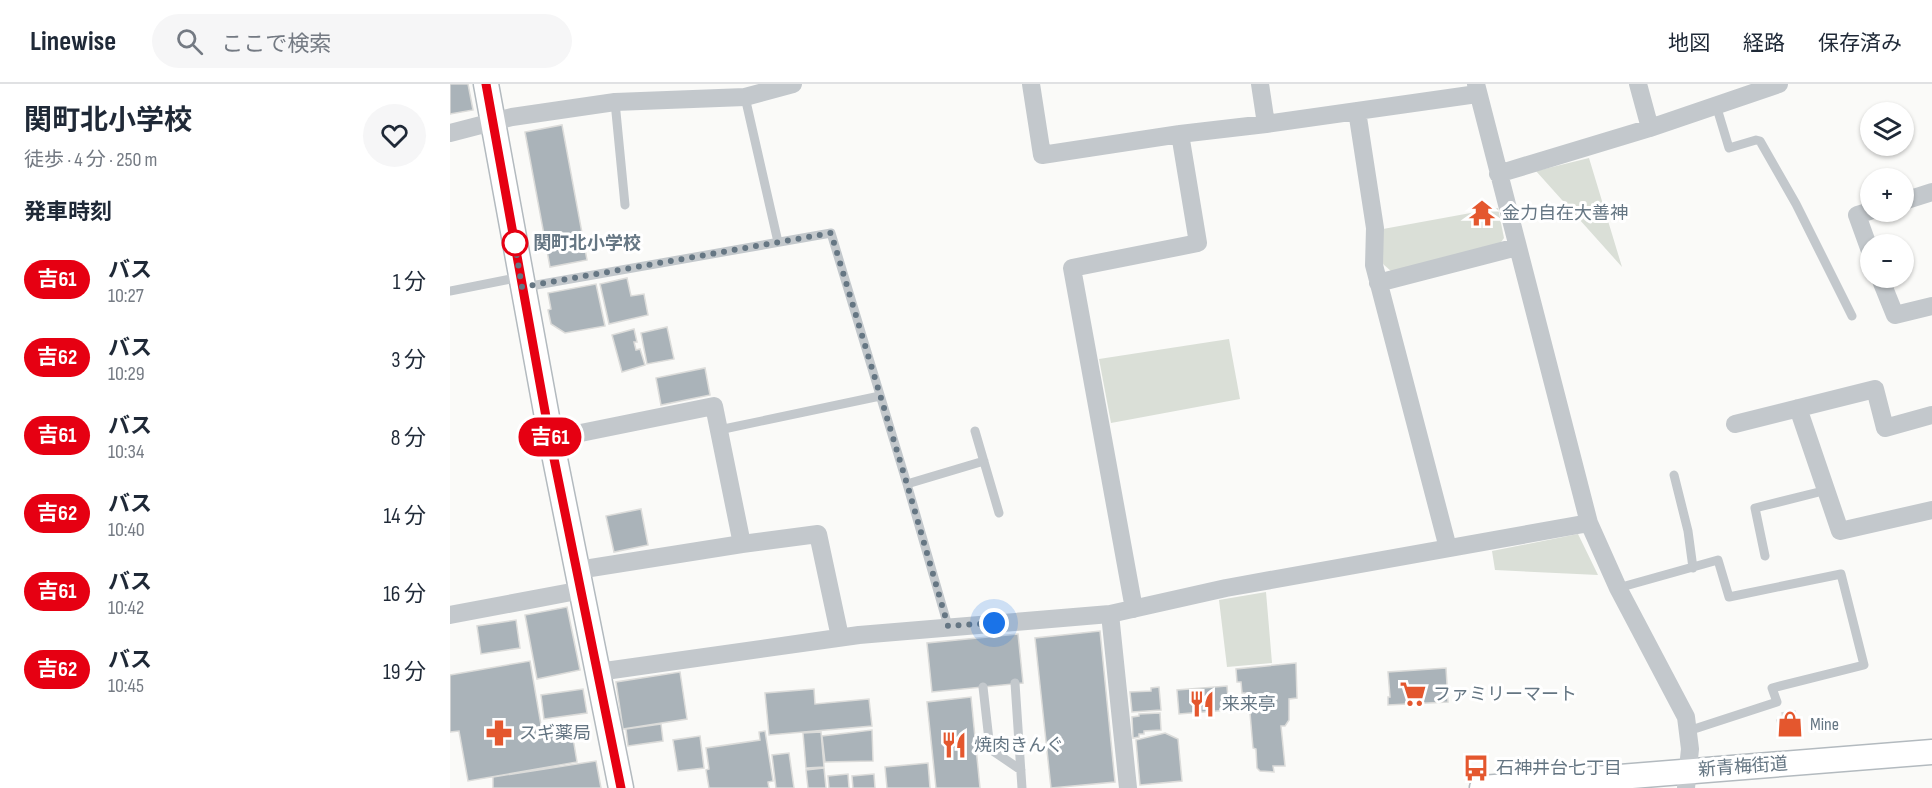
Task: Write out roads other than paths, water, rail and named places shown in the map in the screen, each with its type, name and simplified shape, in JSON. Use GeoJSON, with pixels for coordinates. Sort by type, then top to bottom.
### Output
{"type":"FeatureCollection","features":[{"type":"Feature","properties":{"kind":"street"},"geometry":{"type":"LineString","coordinates":[[486,84],[550,439],[621,788]]}},
{"type":"Feature","properties":{"kind":"street"},"geometry":{"type":"LineString","coordinates":[[611,84],[615,102]]}},
{"type":"Feature","properties":{"kind":"street"},"geometry":{"type":"LineString","coordinates":[[450,134],[493,122],[615,102],[703,91],[745,97],[793,84]]}},
{"type":"Feature","properties":{"kind":"street"},"geometry":{"type":"LineString","coordinates":[[1031,84],[1042,155],[1358,111],[1476,89],[1588,523],[1618,588],[1686,717],[1690,749],[1687,780]]}},
{"type":"Feature","properties":{"kind":"street"},"geometry":{"type":"LineString","coordinates":[[1260,84],[1266,124]]}},
{"type":"Feature","properties":{"kind":"street"},"geometry":{"type":"LineString","coordinates":[[1638,84],[1650,128]]}},
{"type":"Feature","properties":{"kind":"street"},"geometry":{"type":"LineString","coordinates":[[1498,174],[1650,128],[1772,85]]}},
{"type":"Feature","properties":{"kind":"street"},"geometry":{"type":"LineString","coordinates":[[1358,111],[1375,228],[1374,265],[1448,548]]}},
{"type":"Feature","properties":{"kind":"street"},"geometry":{"type":"LineString","coordinates":[[1134,609],[1072,268],[1198,243],[1180,134]]}},
{"type":"Feature","properties":{"kind":"street"},"geometry":{"type":"LineString","coordinates":[[1914,198],[1932,192]]}},
{"type":"Feature","properties":{"kind":"street"},"geometry":{"type":"LineString","coordinates":[[1860,214],[1857,215],[1864,234]]}},
{"type":"Feature","properties":{"kind":"street"},"geometry":{"type":"LineString","coordinates":[[1378,283],[1517,247]]}},
{"type":"Feature","properties":{"kind":"street"},"geometry":{"type":"LineString","coordinates":[[1884,288],[1895,315],[1932,306]]}},
{"type":"Feature","properties":{"kind":"street"},"geometry":{"type":"LineString","coordinates":[[1735,424],[1875,388],[1885,428],[1932,415]]}},
{"type":"Feature","properties":{"kind":"street"},"geometry":{"type":"LineString","coordinates":[[550,439],[714,406],[742,544]]}},
{"type":"Feature","properties":{"kind":"street"},"geometry":{"type":"LineString","coordinates":[[1798,408],[1840,531],[1932,510]]}},
{"type":"Feature","properties":{"kind":"street"},"geometry":{"type":"LineString","coordinates":[[598,672],[840,637],[1110,614],[1226,588],[1588,523]]}},
{"type":"Feature","properties":{"kind":"street"},"geometry":{"type":"LineString","coordinates":[[450,615],[580,580],[742,544],[818,534],[840,637]]}},
{"type":"Feature","properties":{"kind":"street"},"geometry":{"type":"LineString","coordinates":[[1110,614],[1128,788]]}},
{"type":"Feature","properties":{"kind":"street","name":"新青梅街道"},"geometry":{"type":"LineString","coordinates":[[1482,788],[1687,780],[1932,752]]}},
{"type":"Feature","properties":{"kind":"lane"},"geometry":{"type":"LineString","coordinates":[[745,97],[778,242]]}},
{"type":"Feature","properties":{"kind":"lane"},"geometry":{"type":"LineString","coordinates":[[615,102],[625,205]]}},
{"type":"Feature","properties":{"kind":"lane"},"geometry":{"type":"LineString","coordinates":[[1716,105],[1729,148],[1756,140],[1760,141],[1796,204],[1852,316]]}},
{"type":"Feature","properties":{"kind":"lane"},"geometry":{"type":"LineString","coordinates":[[450,291],[522,282],[831,233],[948,626]]}},
{"type":"Feature","properties":{"kind":"lane"},"geometry":{"type":"LineString","coordinates":[[719,430],[880,396]]}},
{"type":"Feature","properties":{"kind":"lane"},"geometry":{"type":"LineString","coordinates":[[975,431],[999,513]]}},
{"type":"Feature","properties":{"kind":"lane"},"geometry":{"type":"LineString","coordinates":[[907,484],[984,461]]}},
{"type":"Feature","properties":{"kind":"lane"},"geometry":{"type":"LineString","coordinates":[[1674,475],[1688,531],[1693,567]]}},
{"type":"Feature","properties":{"kind":"lane"},"geometry":{"type":"LineString","coordinates":[[1765,556],[1755,508],[1827,490]]}},
{"type":"Feature","properties":{"kind":"lane"},"geometry":{"type":"LineString","coordinates":[[1618,588],[1718,560],[1729,597],[1840,574],[1864,665],[1772,688],[1777,702],[1688,731]]}},
{"type":"Feature","properties":{"kind":"lane"},"geometry":{"type":"LineString","coordinates":[[1015,683],[1022,788]]}},
{"type":"Feature","properties":{"kind":"lane"},"geometry":{"type":"LineString","coordinates":[[983,687],[990,749],[1021,770]]}},
{"type":"Feature","properties":{"kind":"place","name":"金力自在大善神"},"geometry":{"type":"Point","coordinates":[1482,213]}},
{"type":"Feature","properties":{"kind":"place","name":"関町北小学校"},"geometry":{"type":"Point","coordinates":[515,243]}},
{"type":"Feature","properties":{"kind":"place","name":"ファミリーマート"},"geometry":{"type":"Point","coordinates":[1413,694]}},
{"type":"Feature","properties":{"kind":"place","name":"来来亭"},"geometry":{"type":"Point","coordinates":[1202,704]}},
{"type":"Feature","properties":{"kind":"place","name":"Mine"},"geometry":{"type":"Point","coordinates":[1790,724]}},
{"type":"Feature","properties":{"kind":"place","name":"スギ薬局"},"geometry":{"type":"Point","coordinates":[499,733]}},
{"type":"Feature","properties":{"kind":"place","name":"焼肉きんぐ"},"geometry":{"type":"Point","coordinates":[954,745]}},
{"type":"Feature","properties":{"kind":"place","name":"石神井台七丁目"},"geometry":{"type":"Point","coordinates":[1476,768]}}]}
